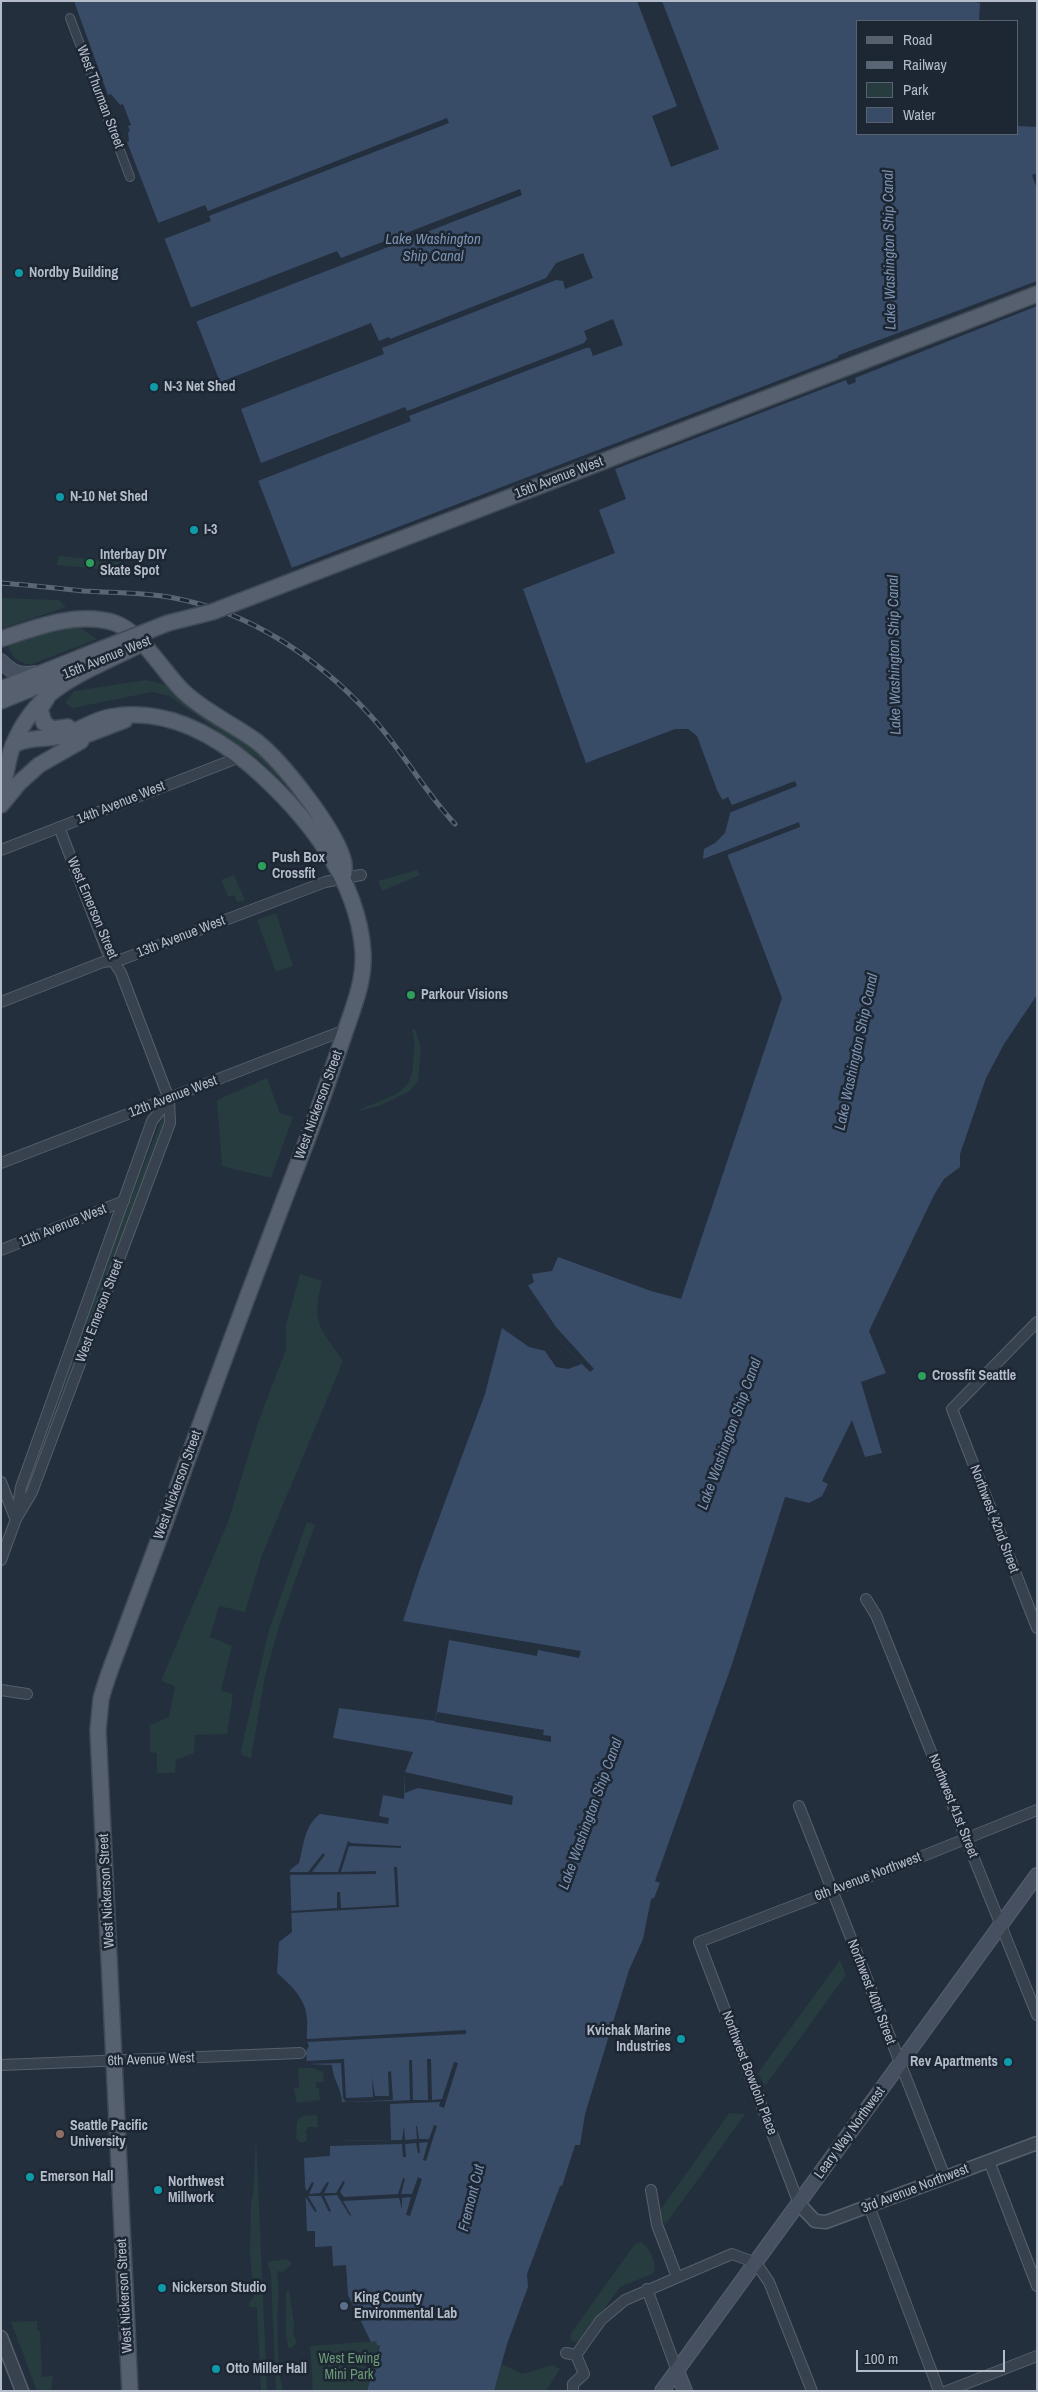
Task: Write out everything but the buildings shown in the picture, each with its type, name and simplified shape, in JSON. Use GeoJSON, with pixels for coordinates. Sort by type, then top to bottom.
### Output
{"type":"FeatureCollection","features":[{"type":"Feature","properties":{"kind":"main road","name":"15th Avenue West"},"geometry":{"type":"LineString","coordinates":[[1,689],[49,670],[82,666],[135,647],[172,632],[212,612],[1037,294]]}},
{"type":"Feature","properties":{"kind":"main road","name":"15th Avenue West"},"geometry":{"type":"LineString","coordinates":[[1,701],[82,666],[168,623],[212,612]]}},
{"type":"Feature","properties":{"kind":"main road"},"geometry":{"type":"LineString","coordinates":[[1,639],[64,621],[92,618],[117,624],[132,634],[186,694],[257,742],[290,776],[318,814],[344,860],[344,878]]}},
{"type":"Feature","properties":{"kind":"main road"},"geometry":{"type":"LineString","coordinates":[[1,661],[14,672],[31,674],[49,670]]}},
{"type":"Feature","properties":{"kind":"main road"},"geometry":{"type":"LineString","coordinates":[[1,791],[7,744],[30,712],[82,666]]}},
{"type":"Feature","properties":{"kind":"main road"},"geometry":{"type":"LineString","coordinates":[[53,691],[40,709],[44,723],[58,730],[89,730]]}},
{"type":"Feature","properties":{"kind":"main road","name":"West Nickerson Street"},"geometry":{"type":"LineString","coordinates":[[89,730],[134,716],[158,717],[185,724],[211,736],[240,756],[298,812],[344,878],[359,926],[364,962],[361,983],[317,1114],[225,1354],[101,1699],[98,1730],[130,2391]]}},
{"type":"Feature","properties":{"kind":"main road"},"geometry":{"type":"LineString","coordinates":[[7,744],[46,747],[89,730]]}},
{"type":"Feature","properties":{"kind":"main road"},"geometry":{"type":"LineString","coordinates":[[1,805],[19,783],[39,765],[89,730]]}},
{"type":"Feature","properties":{"kind":"main road","name":"Leary Way Northwest"},"geometry":{"type":"LineString","coordinates":[[662,2391],[1037,1875]]}},
{"type":"Feature","properties":{"kind":"main road"},"geometry":{"type":"LineString","coordinates":[[677,2370],[685,2391]]}},
{"type":"Feature","properties":{"kind":"street","name":"West Thurman Street"},"geometry":{"type":"LineString","coordinates":[[70,18],[130,177]]}},
{"type":"Feature","properties":{"kind":"street","name":"14th Avenue West"},"geometry":{"type":"LineString","coordinates":[[1,850],[240,756]]}},
{"type":"Feature","properties":{"kind":"street","name":"West Emerson Street"},"geometry":{"type":"LineString","coordinates":[[16,1518],[32,1492],[170,1123],[169,1099],[121,973],[107,951],[59,827]]}},
{"type":"Feature","properties":{"kind":"street","name":"13th Avenue West"},"geometry":{"type":"LineString","coordinates":[[1,1002],[103,962],[123,959],[325,882],[361,875]]}},
{"type":"Feature","properties":{"kind":"street","name":"12th Avenue West"},"geometry":{"type":"LineString","coordinates":[[1,1163],[345,1030]]}},
{"type":"Feature","properties":{"kind":"street","name":"West Emerson Street"},"geometry":{"type":"LineString","coordinates":[[1,1560],[16,1518],[21,1487],[152,1121],[169,1099]]}},
{"type":"Feature","properties":{"kind":"street","name":"11th Avenue West"},"geometry":{"type":"LineString","coordinates":[[1,1250],[124,1201]]}},
{"type":"Feature","properties":{"kind":"street","name":"Northwest 42nd Street"},"geometry":{"type":"LineString","coordinates":[[1037,1322],[952,1409],[1037,1628]]}},
{"type":"Feature","properties":{"kind":"street"},"geometry":{"type":"LineString","coordinates":[[1,1482],[16,1518]]}},
{"type":"Feature","properties":{"kind":"street","name":"Northwest 41st Street"},"geometry":{"type":"LineString","coordinates":[[866,1599],[876,1615],[1037,2015]]}},
{"type":"Feature","properties":{"kind":"street"},"geometry":{"type":"LineString","coordinates":[[1,1690],[27,1694]]}},
{"type":"Feature","properties":{"kind":"street","name":"Northwest 40th Street"},"geometry":{"type":"LineString","coordinates":[[799,1806],[945,2178]]}},
{"type":"Feature","properties":{"kind":"street","name":"6th Avenue Northwest"},"geometry":{"type":"LineString","coordinates":[[700,1942],[1037,1810]]}},
{"type":"Feature","properties":{"kind":"street","name":"Northwest Bowdoin Place"},"geometry":{"type":"LineString","coordinates":[[700,1942],[799,2204]]}},
{"type":"Feature","properties":{"kind":"street","name":"6th Avenue West"},"geometry":{"type":"LineString","coordinates":[[1,2065],[300,2053]]}},
{"type":"Feature","properties":{"kind":"street","name":"3rd Avenue Northwest"},"geometry":{"type":"LineString","coordinates":[[799,2204],[815,2221],[826,2222],[1037,2143]]}},
{"type":"Feature","properties":{"kind":"street"},"geometry":{"type":"LineString","coordinates":[[989,2161],[1037,2286]]}},
{"type":"Feature","properties":{"kind":"street"},"geometry":{"type":"LineString","coordinates":[[651,2190],[658,2225],[677,2277]]}},
{"type":"Feature","properties":{"kind":"street"},"geometry":{"type":"LineString","coordinates":[[869,2206],[939,2391]]}},
{"type":"Feature","properties":{"kind":"street"},"geometry":{"type":"LineString","coordinates":[[573,2391],[573,2384],[584,2374],[571,2354],[601,2320],[625,2300],[646,2289],[732,2254],[756,2263],[769,2282],[812,2391]]}},
{"type":"Feature","properties":{"kind":"street"},"geometry":{"type":"LineString","coordinates":[[646,2289],[677,2370]]}},
{"type":"Feature","properties":{"kind":"street"},"geometry":{"type":"LineString","coordinates":[[1,2337],[22,2391]]}},
{"type":"Feature","properties":{"kind":"street"},"geometry":{"type":"LineString","coordinates":[[947,2391],[1037,2356]]}},
{"type":"Feature","properties":{"kind":"green space","name":"Interbay DIY Skate Spot"},"geometry":{"type":"Polygon","coordinates":[[[59,556],[123,562],[122,571],[57,565],[59,556]]]}},
{"type":"Feature","properties":{"kind":"green space"},"geometry":{"type":"Polygon","coordinates":[[[1,598],[59,600],[66,607],[1,629],[1,598]]]}},
{"type":"Feature","properties":{"kind":"green space"},"geometry":{"type":"Polygon","coordinates":[[[79,627],[97,639],[30,665],[16,659],[8,646],[15,640],[79,627]]]}},
{"type":"Feature","properties":{"kind":"green space"},"geometry":{"type":"Polygon","coordinates":[[[146,680],[172,686],[249,742],[313,813],[260,760],[169,696],[152,692],[73,708],[65,703],[74,691],[146,680]]]}},
{"type":"Feature","properties":{"kind":"green space"},"geometry":{"type":"Polygon","coordinates":[[[417,870],[420,875],[382,891],[378,881],[417,870]]]}},
{"type":"Feature","properties":{"kind":"green space"},"geometry":{"type":"Polygon","coordinates":[[[234,875],[245,900],[237,902],[234,895],[228,897],[221,880],[234,875]]]}},
{"type":"Feature","properties":{"kind":"green space"},"geometry":{"type":"Polygon","coordinates":[[[276,913],[293,966],[276,972],[257,920],[276,913]]]}},
{"type":"Feature","properties":{"kind":"green space"},"geometry":{"type":"Polygon","coordinates":[[[415,1029],[421,1048],[418,1081],[410,1091],[379,1106],[358,1111],[394,1095],[407,1084],[413,1064],[414,1043],[412,1030],[415,1029]]]}},
{"type":"Feature","properties":{"kind":"green space"},"geometry":{"type":"Polygon","coordinates":[[[267,1078],[280,1113],[293,1117],[271,1178],[222,1166],[217,1100],[267,1078]]]}},
{"type":"Feature","properties":{"kind":"green space"},"geometry":{"type":"Polygon","coordinates":[[[163,1115],[164,1120],[150,1168],[104,1293],[96,1289],[163,1115]]]}},
{"type":"Feature","properties":{"kind":"green space"},"geometry":{"type":"Polygon","coordinates":[[[300,1274],[322,1281],[317,1307],[320,1324],[323,1332],[343,1361],[262,1555],[245,1612],[219,1606],[210,1637],[232,1646],[221,1691],[233,1694],[227,1734],[195,1735],[194,1753],[176,1760],[175,1773],[157,1773],[157,1753],[150,1752],[150,1725],[169,1717],[175,1686],[161,1681],[228,1522],[258,1423],[286,1349],[286,1325],[300,1274]]]}},
{"type":"Feature","properties":{"kind":"green space"},"geometry":{"type":"Polygon","coordinates":[[[94,1294],[101,1297],[29,1493],[26,1492],[94,1294]]]}},
{"type":"Feature","properties":{"kind":"green space"},"geometry":{"type":"Polygon","coordinates":[[[307,1522],[315,1525],[280,1623],[265,1676],[251,1758],[242,1755],[241,1750],[269,1630],[307,1522]]]}},
{"type":"Feature","properties":{"kind":"green space"},"geometry":{"type":"Polygon","coordinates":[[[840,1960],[846,1975],[765,2086],[758,2073],[840,1960]]]}},
{"type":"Feature","properties":{"kind":"green space"},"geometry":{"type":"Polygon","coordinates":[[[298,2068],[314,2068],[323,2072],[324,2082],[316,2082],[316,2088],[319,2088],[320,2100],[299,2103],[296,2101],[294,2088],[299,2088],[298,2068]]]}},
{"type":"Feature","properties":{"kind":"green space"},"geometry":{"type":"Polygon","coordinates":[[[729,2113],[745,2114],[665,2225],[659,2212],[729,2113]]]}},
{"type":"Feature","properties":{"kind":"green space"},"geometry":{"type":"Polygon","coordinates":[[[317,2115],[318,2127],[307,2127],[305,2132],[307,2135],[306,2142],[299,2142],[296,2138],[297,2122],[302,2116],[317,2115]]]}},
{"type":"Feature","properties":{"kind":"green space"},"geometry":{"type":"Polygon","coordinates":[[[256,2135],[267,2391],[261,2391],[257,2307],[250,2307],[249,2303],[254,2296],[250,2255],[251,2201],[253,2197],[256,2135]]]}},
{"type":"Feature","properties":{"kind":"green space"},"geometry":{"type":"Polygon","coordinates":[[[641,2242],[652,2256],[654,2273],[620,2287],[582,2340],[574,2342],[570,2338],[572,2332],[635,2244],[641,2242]]]}},
{"type":"Feature","properties":{"kind":"green space"},"geometry":{"type":"Polygon","coordinates":[[[287,2259],[292,2264],[283,2272],[277,2271],[279,2295],[277,2315],[279,2372],[283,2391],[276,2391],[271,2275],[267,2262],[287,2259]]]}},
{"type":"Feature","properties":{"kind":"green space"},"geometry":{"type":"Polygon","coordinates":[[[289,2290],[294,2323],[293,2333],[297,2342],[292,2348],[288,2347],[286,2336],[286,2293],[289,2290]]]}},
{"type":"Feature","properties":{"kind":"green space"},"geometry":{"type":"Polygon","coordinates":[[[37,2321],[37,2331],[40,2331],[42,2377],[53,2376],[51,2391],[37,2391],[11,2322],[37,2321]]]}},
{"type":"Feature","properties":{"kind":"green space","name":"West Ewing Mini Park"},"geometry":{"type":"Polygon","coordinates":[[[377,2341],[380,2345],[367,2391],[313,2391],[310,2346],[377,2341]]]}},
{"type":"Feature","properties":{"kind":"green space"},"geometry":{"type":"Polygon","coordinates":[[[502,2364],[522,2374],[553,2365],[560,2369],[546,2391],[494,2391],[502,2364]]]}},
{"type":"Feature","properties":{"kind":"water","name":"Lake Washington Ship Canal"},"geometry":{"type":"Polygon","coordinates":[[[74,1],[971,1],[980,3],[979,20],[856,20],[856,135],[1018,135],[1018,126],[1037,127],[1037,173],[1032,175],[1037,189],[1037,995],[1004,1044],[986,1078],[960,1154],[960,1167],[944,1179],[934,1195],[869,1331],[886,1373],[861,1382],[882,1453],[865,1457],[852,1420],[822,1481],[828,1484],[822,1496],[809,1503],[785,1497],[732,1664],[655,1881],[660,1883],[654,1898],[651,1899],[643,1939],[629,1970],[585,2114],[580,2145],[575,2145],[562,2186],[560,2186],[527,2274],[528,2287],[507,2344],[494,2391],[367,2391],[380,2346],[376,2344],[377,2341],[371,2342],[348,2295],[346,2265],[333,2266],[332,2246],[315,2247],[315,2231],[307,2231],[304,2158],[330,2156],[330,2141],[391,2140],[390,2101],[342,2102],[332,2065],[307,2064],[306,2051],[309,2046],[304,2005],[292,1988],[277,1973],[279,1942],[292,1932],[290,1870],[299,1863],[308,1830],[320,1814],[388,1824],[389,1818],[379,1816],[383,1795],[404,1799],[405,1772],[413,1752],[333,1738],[339,1708],[435,1721],[451,1629],[403,1621],[420,1569],[485,1394],[502,1328],[529,1347],[545,1351],[556,1367],[568,1369],[582,1364],[557,1339],[522,1289],[534,1282],[532,1274],[552,1271],[558,1257],[651,1291],[681,1299],[782,998],[726,851],[703,859],[704,849],[715,843],[725,833],[730,814],[717,790],[697,736],[688,729],[675,729],[586,763],[523,589],[615,553],[599,510],[626,499],[607,447],[292,568],[127,142],[129,141],[128,132],[130,131],[128,126],[131,125],[123,104],[120,105],[111,94],[108,95],[74,1]]]}},
{"type":"Feature","properties":{"kind":"pier"},"geometry":{"type":"Polygon","coordinates":[[[637,1],[662,1],[719,149],[671,167],[652,116],[677,106],[637,1]]]}},
{"type":"Feature","properties":{"kind":"pier"},"geometry":{"type":"Polygon","coordinates":[[[447,118],[449,123],[209,216],[211,221],[164,239],[158,223],[205,205],[208,211],[447,118]]]}},
{"type":"Feature","properties":{"kind":"pier"},"geometry":{"type":"Polygon","coordinates":[[[520,189],[522,195],[195,322],[190,308],[337,251],[341,258],[520,189]]]}},
{"type":"Feature","properties":{"kind":"pier"},"geometry":{"type":"Polygon","coordinates":[[[583,253],[593,278],[565,289],[563,281],[556,280],[382,348],[384,354],[241,409],[261,463],[405,407],[407,411],[584,343],[587,339],[584,331],[613,319],[623,345],[593,356],[590,348],[586,348],[409,416],[411,421],[258,481],[218,383],[371,323],[379,341],[389,337],[390,339],[546,278],[556,263],[583,253]]]}},
{"type":"Feature","properties":{"kind":"pier"},"geometry":{"type":"Polygon","coordinates":[[[1037,281],[1037,306],[855,378],[856,382],[848,385],[846,380],[613,470],[605,450],[292,570],[289,569],[837,358],[839,355],[1037,281]]]}},
{"type":"Feature","properties":{"kind":"pier"},"geometry":{"type":"Polygon","coordinates":[[[795,781],[797,786],[729,813],[722,800],[728,797],[732,805],[795,781]]]}},
{"type":"Feature","properties":{"kind":"pier"},"geometry":{"type":"Polygon","coordinates":[[[799,822],[800,827],[725,856],[724,854],[704,862],[701,860],[799,822]]]}},
{"type":"Feature","properties":{"kind":"pier"},"geometry":{"type":"Polygon","coordinates":[[[527,1284],[556,1327],[594,1369],[590,1372],[557,1339],[545,1324],[522,1289],[527,1284]]]}},
{"type":"Feature","properties":{"kind":"pier"},"geometry":{"type":"Polygon","coordinates":[[[451,1629],[581,1651],[579,1658],[538,1650],[537,1656],[449,1640],[451,1629]]]}},
{"type":"Feature","properties":{"kind":"pier"},"geometry":{"type":"Polygon","coordinates":[[[437,1712],[544,1730],[543,1735],[551,1736],[551,1742],[435,1722],[437,1712]]]}},
{"type":"Feature","properties":{"kind":"pier"},"geometry":{"type":"Polygon","coordinates":[[[405,1772],[513,1796],[512,1805],[418,1788],[405,1793],[405,1772]]]}},
{"type":"Feature","properties":{"kind":"pier"},"geometry":{"type":"Polygon","coordinates":[[[348,1841],[351,1843],[401,1846],[401,1848],[349,1846],[341,1872],[376,1871],[376,1874],[290,1875],[290,1872],[308,1872],[323,1853],[325,1855],[312,1872],[338,1872],[348,1841]]]}},
{"type":"Feature","properties":{"kind":"pier"},"geometry":{"type":"Polygon","coordinates":[[[394,1867],[397,1867],[399,1907],[291,1913],[291,1911],[337,1908],[337,1892],[340,1892],[341,1908],[396,1905],[394,1867]]]}},
{"type":"Feature","properties":{"kind":"pier"},"geometry":{"type":"Polygon","coordinates":[[[466,2030],[466,2034],[307,2042],[307,2039],[466,2030]]]}},
{"type":"Feature","properties":{"kind":"pier"},"geometry":{"type":"Polygon","coordinates":[[[344,2059],[346,2098],[373,2097],[372,2077],[375,2096],[389,2096],[388,2072],[391,2071],[393,2100],[346,2102],[343,2098],[341,2063],[307,2064],[307,2061],[344,2059]]]}},
{"type":"Feature","properties":{"kind":"pier"},"geometry":{"type":"Polygon","coordinates":[[[427,2059],[431,2059],[432,2100],[442,2099],[454,2062],[458,2063],[444,2108],[439,2106],[440,2102],[390,2104],[390,2101],[410,2100],[409,2060],[412,2060],[413,2100],[428,2100],[427,2059]]]}},
{"type":"Feature","properties":{"kind":"pier"},"geometry":{"type":"Polygon","coordinates":[[[434,2125],[437,2126],[426,2161],[423,2160],[428,2142],[419,2143],[420,2153],[418,2153],[416,2143],[405,2144],[406,2157],[403,2157],[402,2144],[330,2146],[330,2141],[402,2140],[404,2126],[405,2140],[417,2139],[416,2126],[419,2139],[429,2139],[434,2125]]]}},
{"type":"Feature","properties":{"kind":"pier"},"geometry":{"type":"Polygon","coordinates":[[[418,2177],[422,2179],[410,2216],[406,2215],[411,2197],[402,2198],[402,2209],[399,2198],[343,2201],[350,2216],[337,2195],[324,2196],[331,2211],[329,2212],[321,2196],[308,2196],[317,2211],[315,2212],[305,2196],[305,2188],[307,2191],[312,2182],[314,2183],[309,2194],[320,2193],[327,2182],[329,2183],[324,2193],[336,2193],[343,2181],[345,2182],[340,2192],[344,2197],[398,2194],[403,2178],[405,2179],[401,2194],[412,2194],[418,2177]]]}},
{"type":"Feature","properties":{"kind":"railway"},"geometry":{"type":"LineString","coordinates":[[1,583],[163,596],[202,605],[256,626],[305,656],[349,694],[381,727],[443,811],[455,824]]}},
{"type":"Feature","properties":{"kind":"place","name":"Nordby Building"},"geometry":{"type":"Point","coordinates":[19,273]}},
{"type":"Feature","properties":{"kind":"place","name":"N-3 Net Shed"},"geometry":{"type":"Point","coordinates":[154,387]}},
{"type":"Feature","properties":{"kind":"place","name":"N-10 Net Shed"},"geometry":{"type":"Point","coordinates":[60,497]}},
{"type":"Feature","properties":{"kind":"place","name":"I-3"},"geometry":{"type":"Point","coordinates":[194,530]}},
{"type":"Feature","properties":{"kind":"place","name":"Interbay DIY Skate Spot"},"geometry":{"type":"Point","coordinates":[90,563]}},
{"type":"Feature","properties":{"kind":"place","name":"Push Box Crossfit"},"geometry":{"type":"Point","coordinates":[262,866]}},
{"type":"Feature","properties":{"kind":"place","name":"Parkour Visions"},"geometry":{"type":"Point","coordinates":[411,995]}},
{"type":"Feature","properties":{"kind":"place","name":"Crossfit Seattle"},"geometry":{"type":"Point","coordinates":[922,1376]}},
{"type":"Feature","properties":{"kind":"place","name":"Kvichak Marine Industries"},"geometry":{"type":"Point","coordinates":[681,2039]}},
{"type":"Feature","properties":{"kind":"place","name":"Rev Apartments"},"geometry":{"type":"Point","coordinates":[1008,2062]}},
{"type":"Feature","properties":{"kind":"place","name":"Seattle Pacific University"},"geometry":{"type":"Point","coordinates":[60,2134]}},
{"type":"Feature","properties":{"kind":"place","name":"Emerson Hall"},"geometry":{"type":"Point","coordinates":[30,2177]}},
{"type":"Feature","properties":{"kind":"place","name":"Northwest Millwork"},"geometry":{"type":"Point","coordinates":[158,2190]}},
{"type":"Feature","properties":{"kind":"place","name":"Nickerson Studio"},"geometry":{"type":"Point","coordinates":[162,2288]}},
{"type":"Feature","properties":{"kind":"place","name":"King County Environmental Lab"},"geometry":{"type":"Point","coordinates":[344,2306]}},
{"type":"Feature","properties":{"kind":"place","name":"Otto Miller Hall"},"geometry":{"type":"Point","coordinates":[216,2369]}},
{"type":"Feature","properties":{"kind":"water label","name":"Fremont Cut"},"geometry":{"type":"Point","coordinates":[472,2198]}}]}
